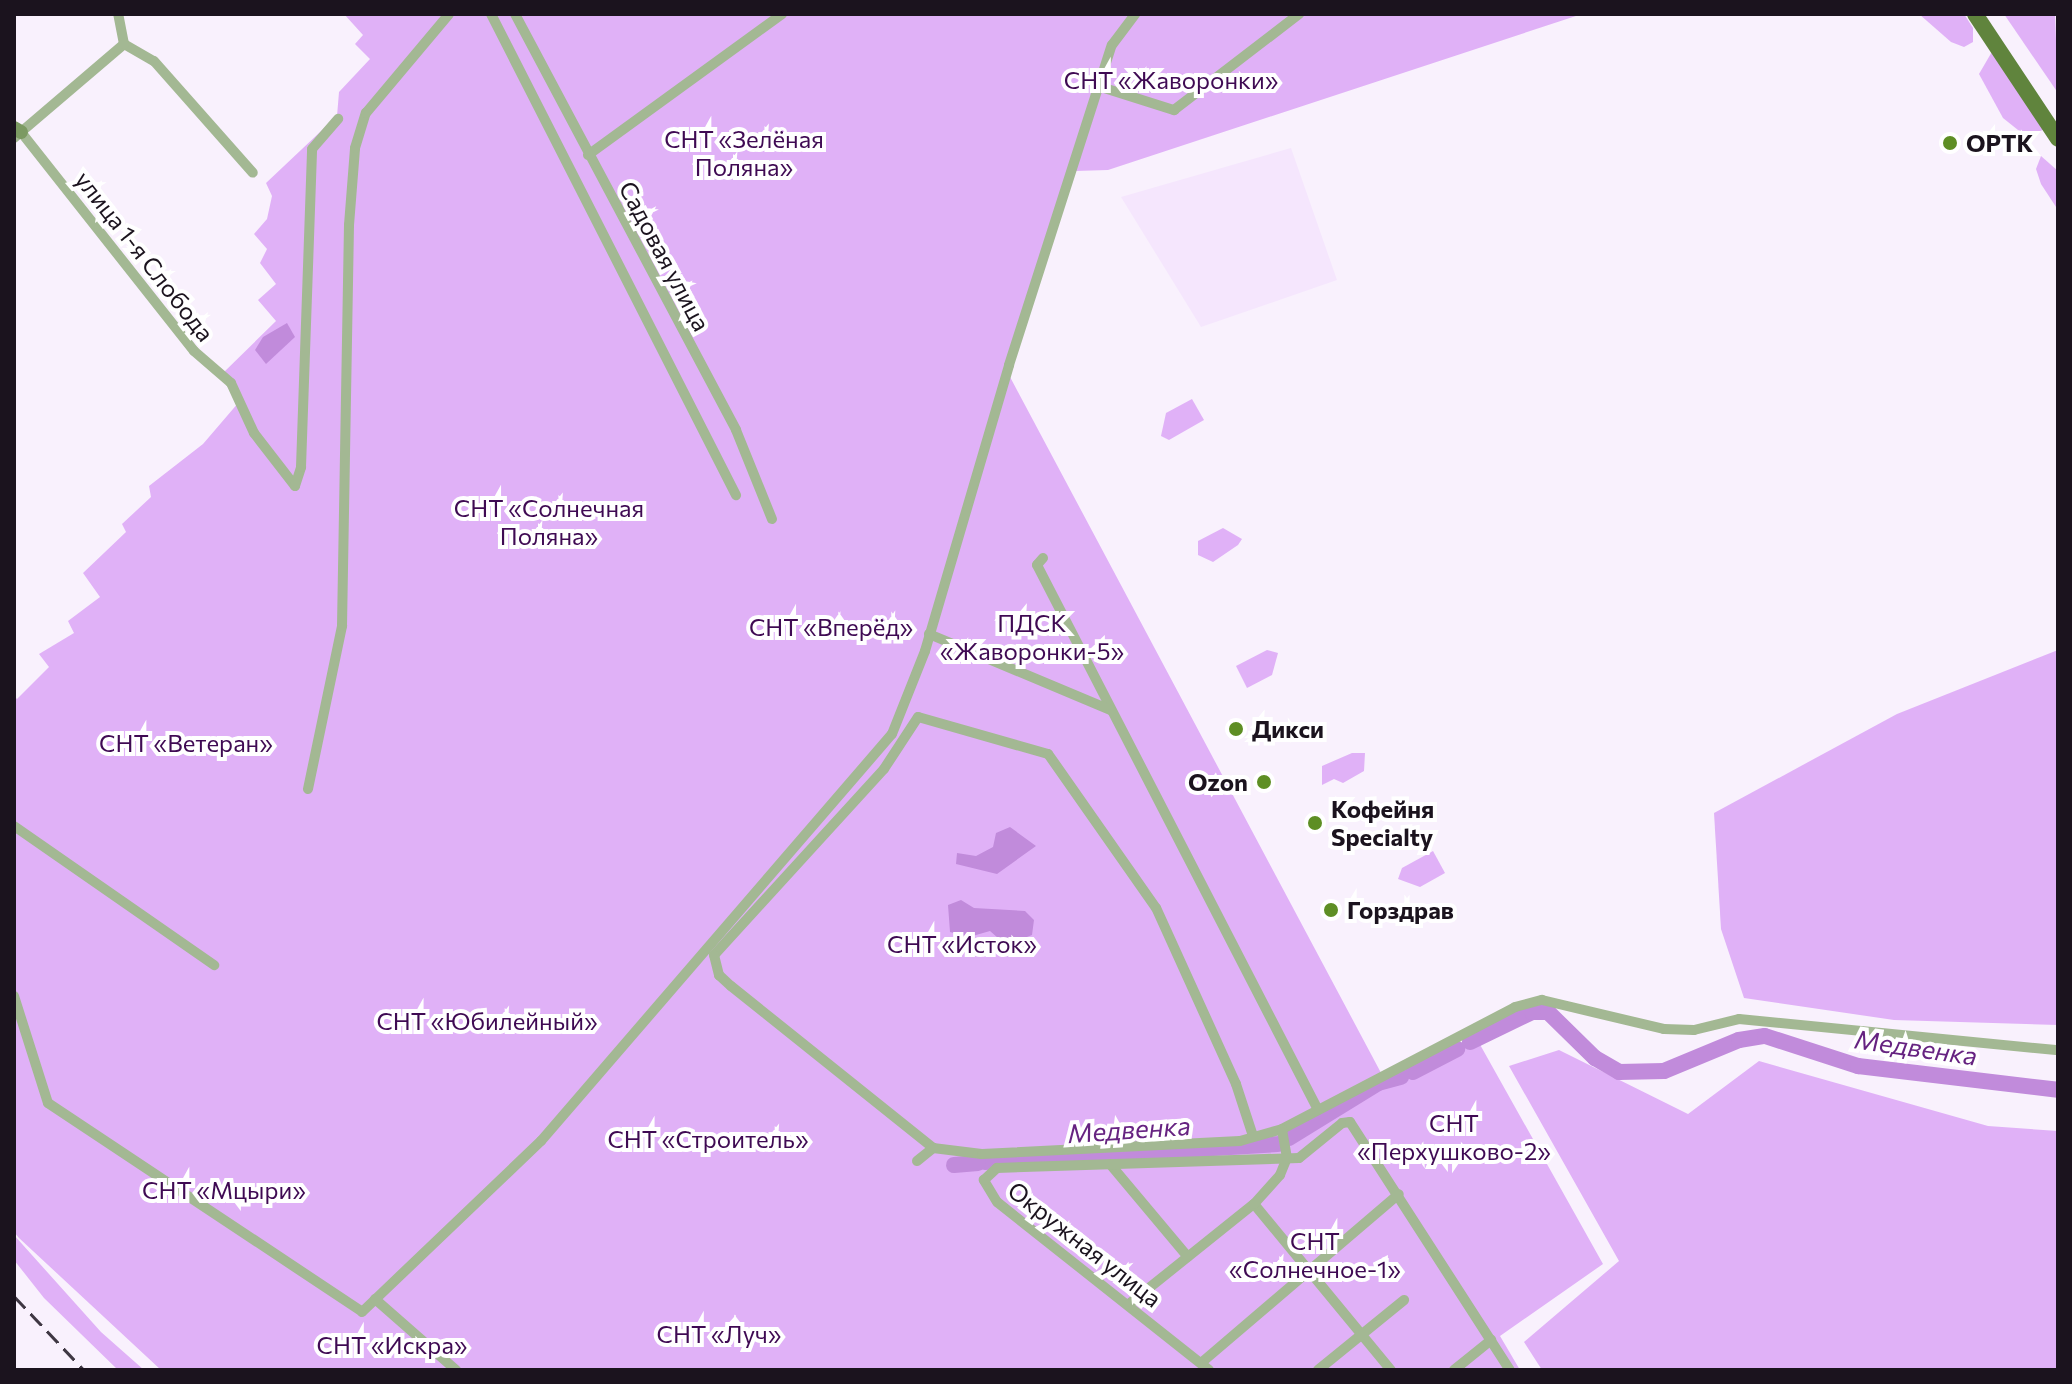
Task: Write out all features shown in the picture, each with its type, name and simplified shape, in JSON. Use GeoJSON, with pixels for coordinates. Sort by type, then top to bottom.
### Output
{"type":"FeatureCollection","features":[{"type":"Feature","properties":{"kind":"main road"},"geometry":{"type":"LineString","coordinates":[[1975,14],[2058,139]]}},
{"type":"Feature","properties":{"kind":"main road"},"geometry":{"type":"LineString","coordinates":[[1986,14],[2058,123]]}},
{"type":"Feature","properties":{"kind":"street"},"geometry":{"type":"LineString","coordinates":[[118,14],[124,44],[154,61],[253,173]]}},
{"type":"Feature","properties":{"kind":"street"},"geometry":{"type":"LineString","coordinates":[[308,789],[342,626],[349,225],[355,148],[366,113],[449,14]]}},
{"type":"Feature","properties":{"kind":"street"},"geometry":{"type":"LineString","coordinates":[[491,14],[736,495]]}},
{"type":"Feature","properties":{"kind":"street","name":"Садовая улица"},"geometry":{"type":"LineString","coordinates":[[515,14],[736,430],[772,508],[772,519]]}},
{"type":"Feature","properties":{"kind":"street"},"geometry":{"type":"LineString","coordinates":[[588,155],[782,14]]}},
{"type":"Feature","properties":{"kind":"street"},"geometry":{"type":"LineString","coordinates":[[14,996],[48,1103],[359,1313],[375,1299],[541,1141],[878,755],[908,700],[1043,255],[1101,87],[1112,45],[1135,14]]}},
{"type":"Feature","properties":{"kind":"street"},"geometry":{"type":"LineString","coordinates":[[1101,87],[1174,110],[1299,14]]}},
{"type":"Feature","properties":{"kind":"street"},"geometry":{"type":"LineString","coordinates":[[16,133],[124,44]]}},
{"type":"Feature","properties":{"kind":"street","name":"улица 1-я Слобода"},"geometry":{"type":"LineString","coordinates":[[16,133],[194,351],[231,383],[254,433],[288,483],[297,484],[301,467],[312,149],[338,119]]}},
{"type":"Feature","properties":{"kind":"street"},"geometry":{"type":"LineString","coordinates":[[1043,558],[1037,565],[1318,1110]]}},
{"type":"Feature","properties":{"kind":"street"},"geometry":{"type":"LineString","coordinates":[[929,634],[1111,710]]}},
{"type":"Feature","properties":{"kind":"street"},"geometry":{"type":"LineString","coordinates":[[1253,1136],[1236,1084],[1156,908],[1056,761],[1048,754],[925,715],[909,724],[884,769],[714,955],[719,975],[731,986],[933,1148],[982,1154],[1240,1141],[1282,1129],[1515,1007],[1542,1000],[1664,1029],[1694,1030],[1739,1019],[2058,1050]]}},
{"type":"Feature","properties":{"kind":"street"},"geometry":{"type":"LineString","coordinates":[[14,826],[214,965]]}},
{"type":"Feature","properties":{"kind":"street","name":"Окружная улица"},"geometry":{"type":"LineString","coordinates":[[1205,1367],[997,1202],[984,1180],[997,1168],[1299,1158],[1342,1123],[1350,1122],[1510,1370]]}},
{"type":"Feature","properties":{"kind":"street"},"geometry":{"type":"LineString","coordinates":[[1129,1304],[1254,1204],[1287,1158],[1282,1129]]}},
{"type":"Feature","properties":{"kind":"street"},"geometry":{"type":"LineString","coordinates":[[917,1161],[933,1148]]}},
{"type":"Feature","properties":{"kind":"street"},"geometry":{"type":"LineString","coordinates":[[1110,1164],[1188,1257]]}},
{"type":"Feature","properties":{"kind":"street"},"geometry":{"type":"LineString","coordinates":[[1205,1367],[1308,1269],[1399,1194]]}},
{"type":"Feature","properties":{"kind":"street"},"geometry":{"type":"LineString","coordinates":[[1254,1204],[1391,1370]]}},
{"type":"Feature","properties":{"kind":"street"},"geometry":{"type":"LineString","coordinates":[[375,1299],[456,1370]]}},
{"type":"Feature","properties":{"kind":"street"},"geometry":{"type":"LineString","coordinates":[[1318,1370],[1404,1300]]}},
{"type":"Feature","properties":{"kind":"street"},"geometry":{"type":"LineString","coordinates":[[1454,1370],[1491,1340]]}},
{"type":"Feature","properties":{"kind":"shaded area"},"geometry":{"type":"Polygon","coordinates":[[[1291,148],[1337,280],[1201,327],[1121,197],[1291,148]]]}},
{"type":"Feature","properties":{"kind":"shaded area"},"geometry":{"type":"Polygon","coordinates":[[[287,323],[295,337],[266,364],[255,350],[263,337],[287,323]]]}},
{"type":"Feature","properties":{"kind":"shaded area"},"geometry":{"type":"Polygon","coordinates":[[[1010,827],[1036,846],[997,874],[956,864],[957,853],[976,856],[993,847],[996,833],[1010,827]]]}},
{"type":"Feature","properties":{"kind":"shaded area"},"geometry":{"type":"Polygon","coordinates":[[[961,900],[974,908],[1025,911],[1034,920],[1032,935],[1006,945],[990,931],[969,937],[950,932],[948,905],[961,900]]]}},
{"type":"Feature","properties":{"kind":"green space"},"geometry":{"type":"Polygon","coordinates":[[[344,14],[1582,14],[1108,170],[1075,171],[1009,375],[1388,1086],[1478,1041],[1603,1264],[1500,1336],[1520,1370],[161,1370],[19,1238],[14,1232],[14,696],[17,699],[49,667],[39,654],[74,633],[68,621],[100,597],[83,573],[126,532],[122,524],[151,497],[149,486],[203,444],[239,402],[222,374],[276,321],[258,300],[276,284],[260,263],[267,249],[254,234],[267,219],[272,196],[266,183],[337,116],[339,92],[370,59],[355,44],[363,35],[344,14]]]}},
{"type":"Feature","properties":{"kind":"green space"},"geometry":{"type":"Polygon","coordinates":[[[1919,14],[1964,14],[1973,28],[1973,42],[1964,47],[1951,42],[1919,14]]]}},
{"type":"Feature","properties":{"kind":"green space"},"geometry":{"type":"Polygon","coordinates":[[[2004,14],[2055,14],[2058,93],[2004,14]]]}},
{"type":"Feature","properties":{"kind":"green space"},"geometry":{"type":"Polygon","coordinates":[[[1993,50],[2047,128],[2034,134],[2018,130],[2003,118],[1979,74],[1993,50]]]}},
{"type":"Feature","properties":{"kind":"green space"},"geometry":{"type":"Polygon","coordinates":[[[2041,156],[2058,171],[2058,210],[2041,184],[2036,169],[2041,156]]]}},
{"type":"Feature","properties":{"kind":"green space"},"geometry":{"type":"Polygon","coordinates":[[[1192,399],[1204,420],[1169,440],[1161,436],[1166,413],[1192,399]]]}},
{"type":"Feature","properties":{"kind":"green space"},"geometry":{"type":"Polygon","coordinates":[[[1223,528],[1242,539],[1238,545],[1213,562],[1198,555],[1198,541],[1223,528]]]}},
{"type":"Feature","properties":{"kind":"green space"},"geometry":{"type":"Polygon","coordinates":[[[1267,650],[1278,653],[1272,675],[1247,688],[1236,666],[1267,650]]]}},
{"type":"Feature","properties":{"kind":"green space"},"geometry":{"type":"Polygon","coordinates":[[[2058,650],[2058,1025],[1894,1020],[1744,998],[1721,929],[1714,813],[1897,714],[2058,650]]]}},
{"type":"Feature","properties":{"kind":"green space"},"geometry":{"type":"Polygon","coordinates":[[[1352,753],[1365,753],[1364,771],[1343,783],[1334,779],[1322,785],[1322,766],[1352,753]]]}},
{"type":"Feature","properties":{"kind":"green space"},"geometry":{"type":"Polygon","coordinates":[[[1433,851],[1445,873],[1420,887],[1398,879],[1402,868],[1433,851]]]}},
{"type":"Feature","properties":{"kind":"green space"},"geometry":{"type":"Polygon","coordinates":[[[1559,1050],[1688,1114],[1759,1061],[1988,1126],[2058,1131],[2058,1370],[1542,1370],[1524,1342],[1619,1261],[1509,1066],[1559,1050]]]}},
{"type":"Feature","properties":{"kind":"green space"},"geometry":{"type":"Polygon","coordinates":[[[14,1235],[101,1332],[144,1370],[118,1370],[44,1298],[14,1260],[14,1235]]]}},
{"type":"Feature","properties":{"kind":"waterway","name":"Медвенка"},"geometry":{"type":"LineString","coordinates":[[1470,1042],[1532,1012],[1548,1012],[1595,1058],[1619,1072],[1664,1071],[1739,1040],[1765,1036],[1858,1066],[2058,1090]]}},
{"type":"Feature","properties":{"kind":"waterway","name":"Медвенка"},"geometry":{"type":"LineString","coordinates":[[1413,1072],[1457,1049]]}},
{"type":"Feature","properties":{"kind":"waterway","name":"Медвенка"},"geometry":{"type":"LineString","coordinates":[[1289,1138],[1378,1083],[1401,1077]]}},
{"type":"Feature","properties":{"kind":"waterway","name":"Медвенка"},"geometry":{"type":"LineString","coordinates":[[985,1162],[1277,1144]]}},
{"type":"Feature","properties":{"kind":"waterway","name":"Медвенка"},"geometry":{"type":"LineString","coordinates":[[954,1165],[978,1163]]}},
{"type":"Feature","properties":{"kind":"railway"},"geometry":{"type":"LineString","coordinates":[[14,1296],[84,1370]]}},
{"type":"Feature","properties":{"kind":"place","name":"ОРТК"},"geometry":{"type":"Point","coordinates":[1950,143]}},
{"type":"Feature","properties":{"kind":"place","name":"Дикси"},"geometry":{"type":"Point","coordinates":[1236,729]}},
{"type":"Feature","properties":{"kind":"place","name":"Ozon"},"geometry":{"type":"Point","coordinates":[1264,782]}},
{"type":"Feature","properties":{"kind":"place","name":"Кофейня Specialty"},"geometry":{"type":"Point","coordinates":[1315,823]}},
{"type":"Feature","properties":{"kind":"place","name":"Горздрав"},"geometry":{"type":"Point","coordinates":[1331,910]}},
{"type":"Feature","properties":{"kind":"park label","name":"СНТ «Жаворонки»"},"geometry":{"type":"Point","coordinates":[1171,80]}},
{"type":"Feature","properties":{"kind":"park label","name":"СНТ «Зелёная Поляна»"},"geometry":{"type":"Point","coordinates":[744,153]}},
{"type":"Feature","properties":{"kind":"park label","name":"СНТ «Солнечная Поляна»"},"geometry":{"type":"Point","coordinates":[549,522]}},
{"type":"Feature","properties":{"kind":"park label","name":"СНТ «Вперёд»"},"geometry":{"type":"Point","coordinates":[831,627]}},
{"type":"Feature","properties":{"kind":"park label","name":"ПДСК «Жаворонки-5»"},"geometry":{"type":"Point","coordinates":[1032,637]}},
{"type":"Feature","properties":{"kind":"park label","name":"СНТ «Ветеран»"},"geometry":{"type":"Point","coordinates":[186,743]}},
{"type":"Feature","properties":{"kind":"park label","name":"СНТ «Исток»"},"geometry":{"type":"Point","coordinates":[962,944]}},
{"type":"Feature","properties":{"kind":"park label","name":"СНТ «Юбилейный»"},"geometry":{"type":"Point","coordinates":[487,1021]}},
{"type":"Feature","properties":{"kind":"park label","name":"СНТ «Перхушково-2»"},"geometry":{"type":"Point","coordinates":[1454,1137]}},
{"type":"Feature","properties":{"kind":"park label","name":"СНТ «Строитель»"},"geometry":{"type":"Point","coordinates":[708,1139]}},
{"type":"Feature","properties":{"kind":"park label","name":"СНТ «Мцыри»"},"geometry":{"type":"Point","coordinates":[224,1190]}},
{"type":"Feature","properties":{"kind":"park label","name":"СНТ «Солнечное-1»"},"geometry":{"type":"Point","coordinates":[1315,1255]}},
{"type":"Feature","properties":{"kind":"park label","name":"СНТ «Луч»"},"geometry":{"type":"Point","coordinates":[719,1334]}},
{"type":"Feature","properties":{"kind":"park label","name":"СНТ «Искра»"},"geometry":{"type":"Point","coordinates":[392,1345]}}]}
